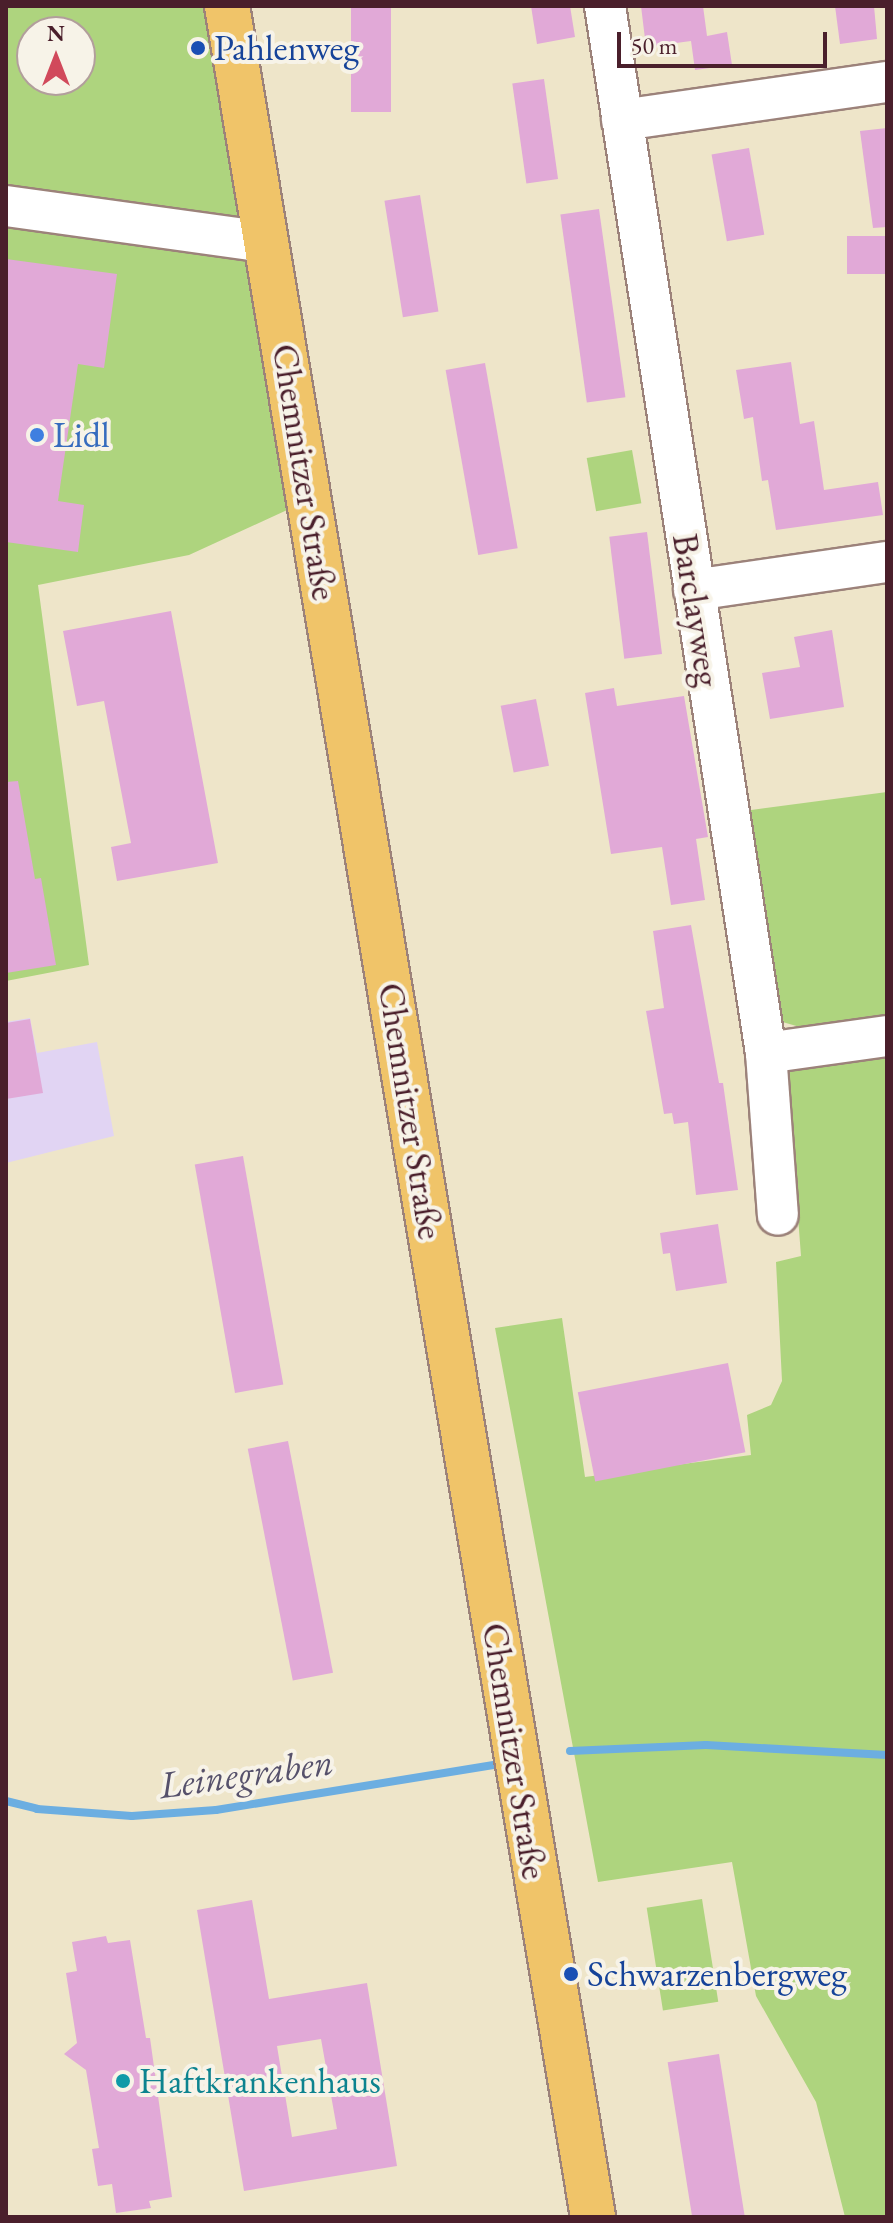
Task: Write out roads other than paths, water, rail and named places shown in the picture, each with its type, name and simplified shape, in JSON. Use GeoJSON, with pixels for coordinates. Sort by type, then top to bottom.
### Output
{"type":"FeatureCollection","features":[{"type":"Feature","properties":{"kind":"main road","name":"Chemnitzer Straße"},"geometry":{"type":"LineString","coordinates":[[227,6],[593,2217]]}},
{"type":"Feature","properties":{"kind":"street","name":"Barclayweg"},"geometry":{"type":"LineString","coordinates":[[605,6],[766,1053],[778,1215]]}},
{"type":"Feature","properties":{"kind":"street"},"geometry":{"type":"LineString","coordinates":[[622,120],[887,82]]}},
{"type":"Feature","properties":{"kind":"street"},"geometry":{"type":"LineString","coordinates":[[6,206],[267,242]]}},
{"type":"Feature","properties":{"kind":"street"},"geometry":{"type":"LineString","coordinates":[[694,590],[887,562]]}},
{"type":"Feature","properties":{"kind":"street"},"geometry":{"type":"LineString","coordinates":[[766,1053],[887,1036]]}},
{"type":"Feature","properties":{"kind":"waterway","name":"Leinegraben"},"geometry":{"type":"LineString","coordinates":[[570,1751],[706,1745],[887,1755]]}},
{"type":"Feature","properties":{"kind":"waterway","name":"Leinegraben"},"geometry":{"type":"LineString","coordinates":[[6,1801],[37,1809],[132,1816],[216,1810],[493,1765]]}},
{"type":"Feature","properties":{"kind":"place","name":"Pahlenweg"},"geometry":{"type":"Point","coordinates":[198,48]}},
{"type":"Feature","properties":{"kind":"place","name":"Lidl"},"geometry":{"type":"Point","coordinates":[37,435]}},
{"type":"Feature","properties":{"kind":"place","name":"Schwarzenbergweg"},"geometry":{"type":"Point","coordinates":[571,1974]}},
{"type":"Feature","properties":{"kind":"place","name":"Haftkrankenhaus"},"geometry":{"type":"Point","coordinates":[123,2081]}}]}
